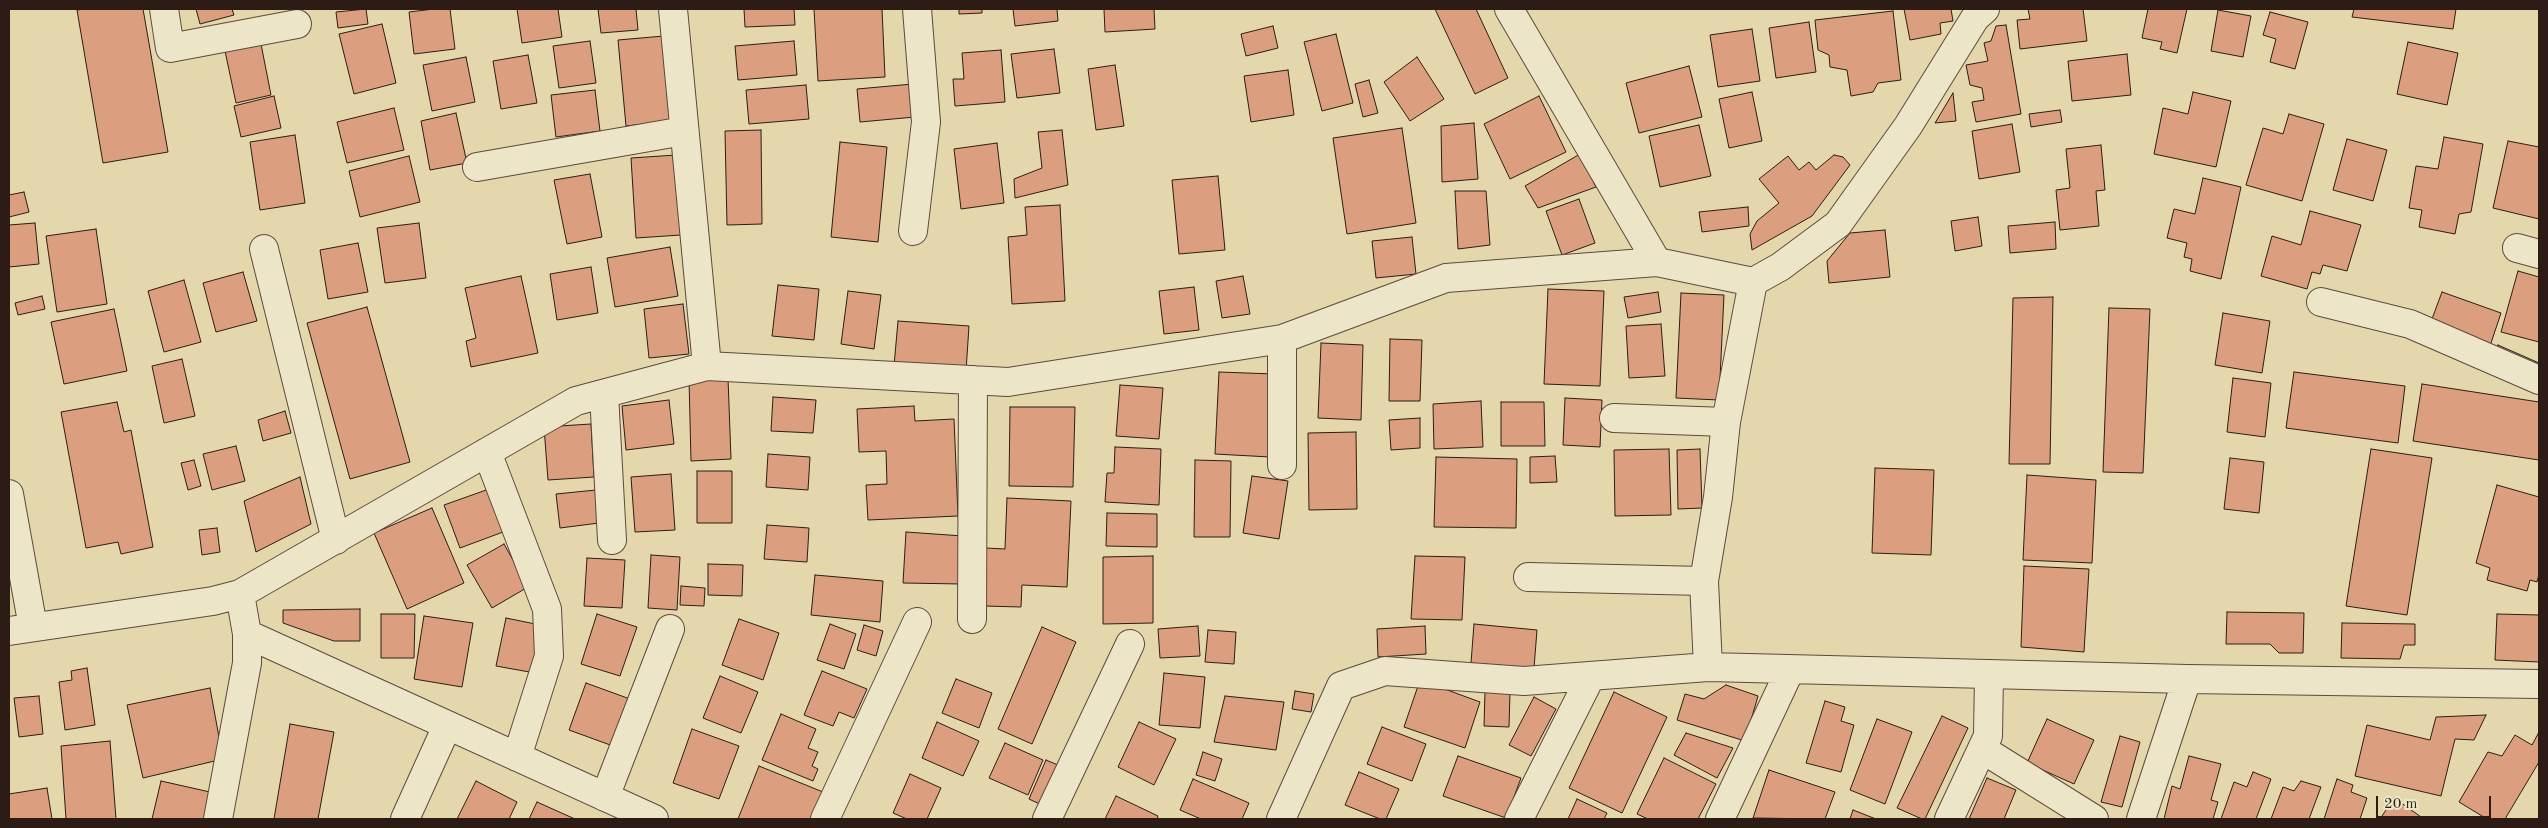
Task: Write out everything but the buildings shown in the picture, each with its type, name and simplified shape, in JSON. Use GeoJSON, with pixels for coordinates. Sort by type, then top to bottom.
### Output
{"type":"FeatureCollection","features":[{"type":"Feature","properties":{"kind":"street"},"geometry":{"type":"LineString","coordinates":[[164,9],[170,48],[297,24]]}},
{"type":"Feature","properties":{"kind":"street"},"geometry":{"type":"LineString","coordinates":[[673,9],[707,366]]}},
{"type":"Feature","properties":{"kind":"street"},"geometry":{"type":"LineString","coordinates":[[913,231],[926,122],[917,9]]}},
{"type":"Feature","properties":{"kind":"street"},"geometry":{"type":"LineString","coordinates":[[1509,9],[1657,262]]}},
{"type":"Feature","properties":{"kind":"street"},"geometry":{"type":"LineString","coordinates":[[9,494],[21,629],[213,601],[240,594],[576,401],[707,366],[1008,382],[1282,339],[1446,278],[1657,262],[1753,282],[1780,267],[1838,224],[1908,126],[1975,18],[1985,9]]}},
{"type":"Feature","properties":{"kind":"street"},"geometry":{"type":"LineString","coordinates":[[477,167],[684,131]]}},
{"type":"Feature","properties":{"kind":"street"},"geometry":{"type":"LineString","coordinates":[[264,249],[336,540]]}},
{"type":"Feature","properties":{"kind":"street"},"geometry":{"type":"LineString","coordinates":[[1708,667],[1704,581],[1718,497],[1726,422],[1753,282]]}},
{"type":"Feature","properties":{"kind":"street"},"geometry":{"type":"LineString","coordinates":[[2321,302],[2410,324],[2539,380]]}},
{"type":"Feature","properties":{"kind":"street"},"geometry":{"type":"LineString","coordinates":[[1282,339],[1282,465]]}},
{"type":"Feature","properties":{"kind":"street"},"geometry":{"type":"LineString","coordinates":[[972,618],[973,380]]}},
{"type":"Feature","properties":{"kind":"street"},"geometry":{"type":"LineString","coordinates":[[604,394],[612,540]]}},
{"type":"Feature","properties":{"kind":"street"},"geometry":{"type":"LineString","coordinates":[[1614,418],[1726,422]]}},
{"type":"Feature","properties":{"kind":"street"},"geometry":{"type":"LineString","coordinates":[[487,452],[548,609],[549,656],[517,757]]}},
{"type":"Feature","properties":{"kind":"street"},"geometry":{"type":"LineString","coordinates":[[1528,577],[1704,581]]}},
{"type":"Feature","properties":{"kind":"street"},"geometry":{"type":"LineString","coordinates":[[218,819],[246,663],[247,634],[240,594]]}},
{"type":"Feature","properties":{"kind":"street"},"geometry":{"type":"LineString","coordinates":[[825,819],[917,622]]}},
{"type":"Feature","properties":{"kind":"street"},"geometry":{"type":"LineString","coordinates":[[615,807],[670,629]]}},
{"type":"Feature","properties":{"kind":"street"},"geometry":{"type":"LineString","coordinates":[[247,634],[517,757],[615,807],[654,819]]}},
{"type":"Feature","properties":{"kind":"street"},"geometry":{"type":"LineString","coordinates":[[1047,819],[1130,644]]}},
{"type":"Feature","properties":{"kind":"street"},"geometry":{"type":"LineString","coordinates":[[1281,819],[1341,686],[1385,670],[1524,681],[1708,667],[2539,684]]}},
{"type":"Feature","properties":{"kind":"street"},"geometry":{"type":"LineString","coordinates":[[1720,819],[1790,670]]}},
{"type":"Feature","properties":{"kind":"street"},"geometry":{"type":"LineString","coordinates":[[1949,819],[1988,736],[1989,674]]}},
{"type":"Feature","properties":{"kind":"street"},"geometry":{"type":"LineString","coordinates":[[1519,819],[1590,676]]}},
{"type":"Feature","properties":{"kind":"street"},"geometry":{"type":"LineString","coordinates":[[2141,819],[2187,678]]}},
{"type":"Feature","properties":{"kind":"street"},"geometry":{"type":"LineString","coordinates":[[405,819],[447,726]]}},
{"type":"Feature","properties":{"kind":"street"},"geometry":{"type":"LineString","coordinates":[[1982,749],[2094,819]]}}]}
